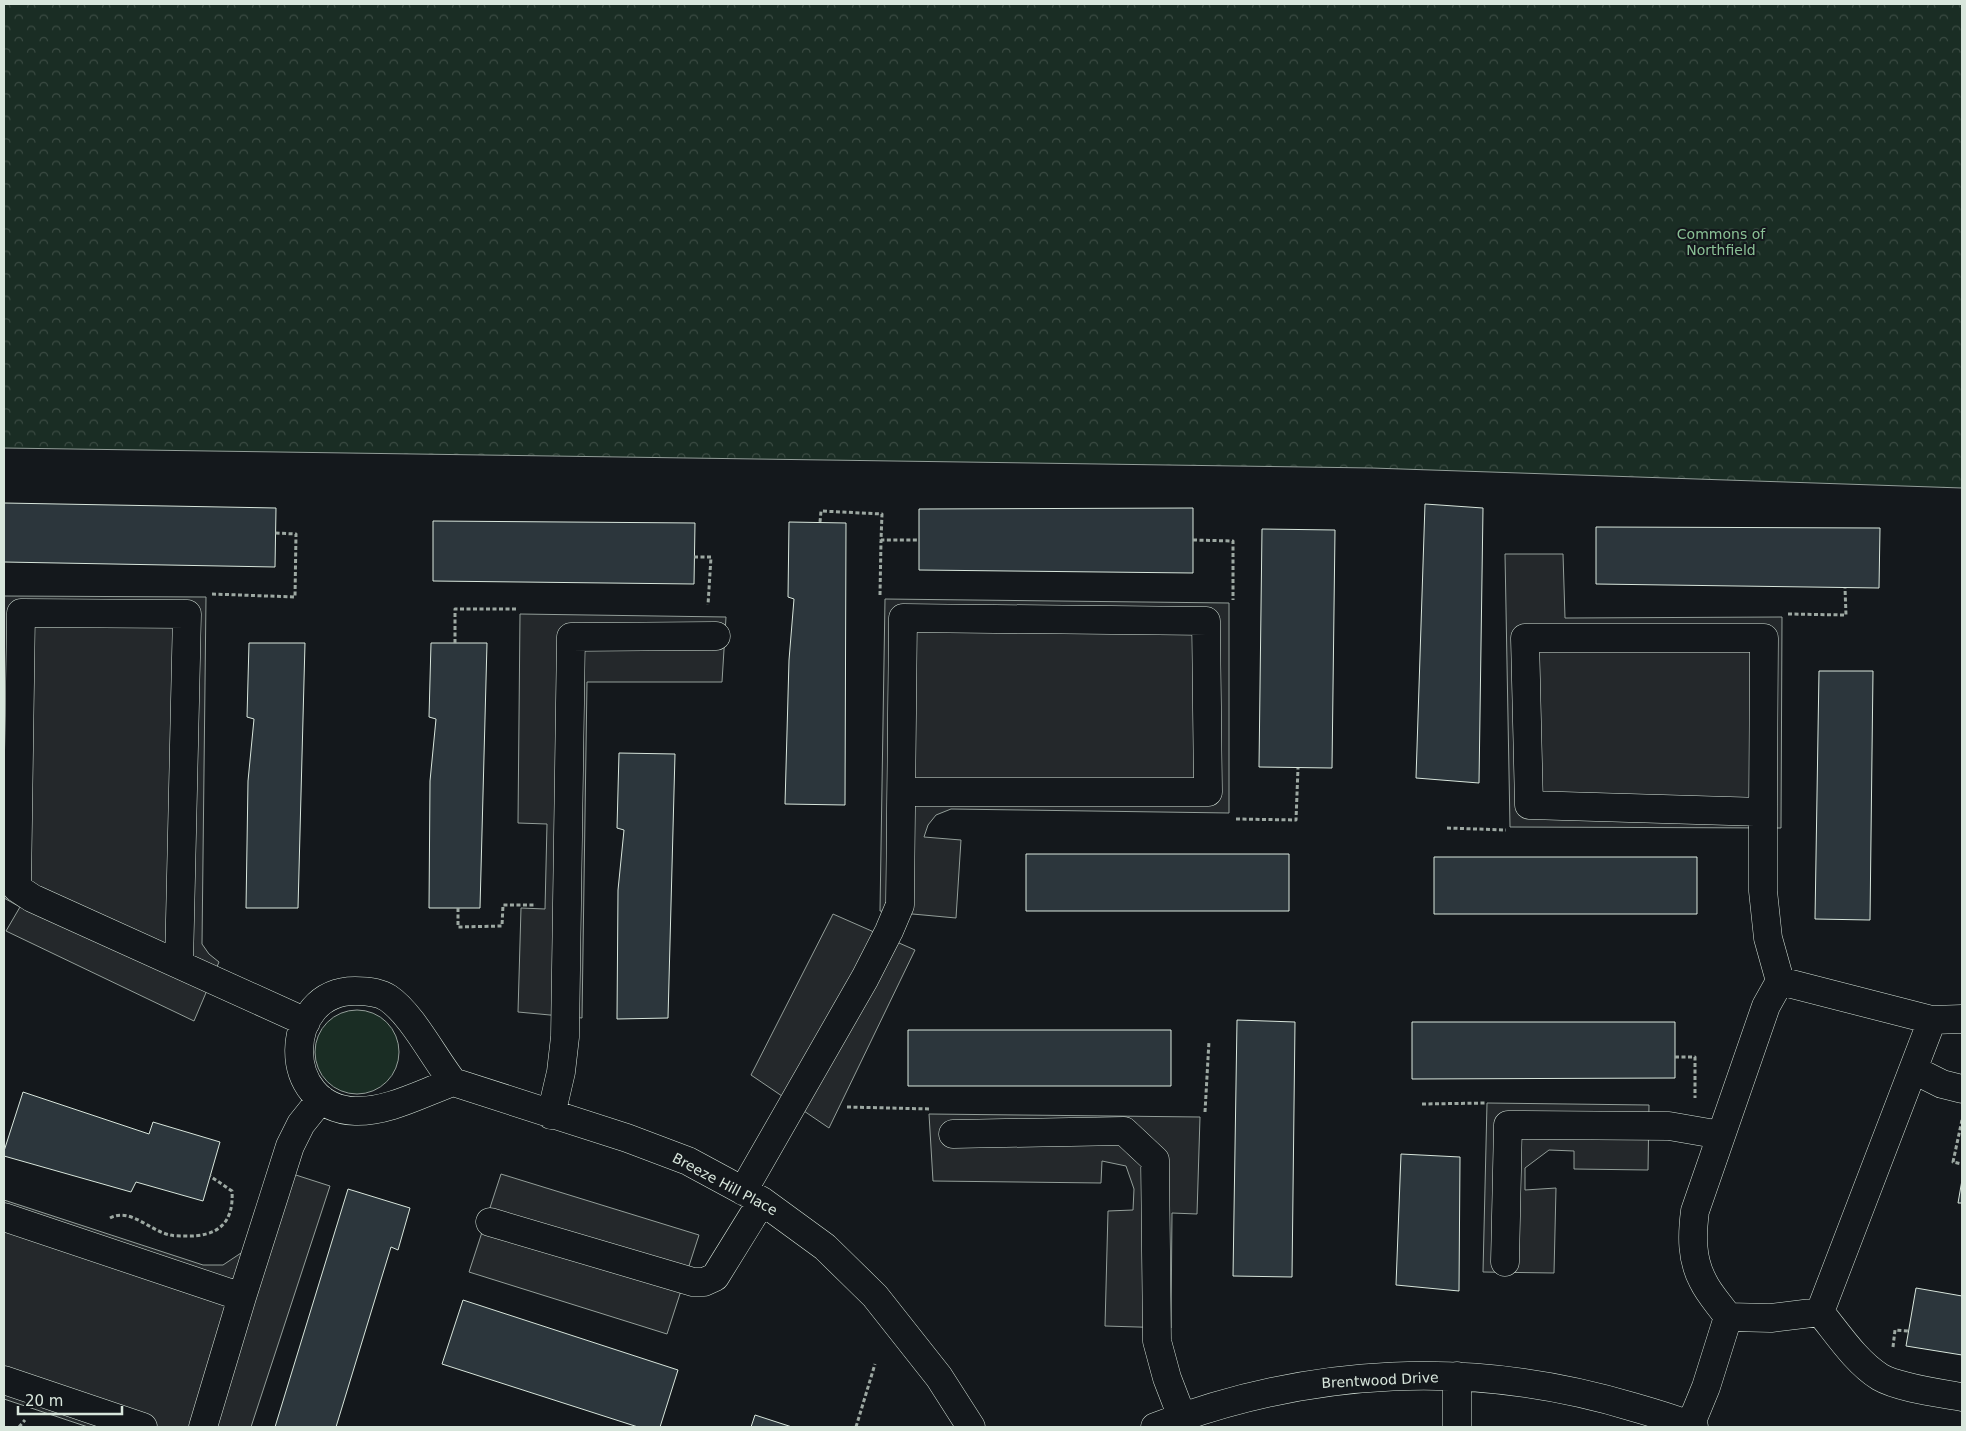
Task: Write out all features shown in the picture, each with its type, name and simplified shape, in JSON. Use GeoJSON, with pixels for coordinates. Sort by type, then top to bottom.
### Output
{"type":"FeatureCollection","features":[{"type":"Feature","properties":{"kind":"street"},"geometry":{"type":"LineString","coordinates":[[178,964],[188,614],[21,614],[17,888],[32,898],[306,1022]]}},
{"type":"Feature","properties":{"kind":"street"},"geometry":{"type":"LineString","coordinates":[[490,1222],[693,1282],[704,1282],[715,1277],[753,1196],[865,978],[900,905],[903,618],[1206,621],[1208,792],[902,792]]}},
{"type":"Feature","properties":{"kind":"street"},"geometry":{"type":"LineString","coordinates":[[551,1115],[561,1072],[565,1037],[571,637],[712,625]]}},
{"type":"Feature","properties":{"kind":"street"},"geometry":{"type":"LineString","coordinates":[[1728,1317],[1702,1280],[1693,1250],[1693,1230],[1696,1211],[1720,1135],[1766,1006],[1780,981],[1767,929],[1763,891],[1764,638],[1525,638],[1529,805],[1762,812]]}},
{"type":"Feature","properties":{"kind":"street"},"geometry":{"type":"LineString","coordinates":[[1780,981],[1932,1020],[1962,1019]]}},
{"type":"Feature","properties":{"kind":"street"},"geometry":{"type":"LineString","coordinates":[[350,991],[367,991],[387,997],[403,1010],[453,1082],[387,1106],[355,1111],[337,1108],[321,1099],[307,1082],[300,1068],[297,1052],[300,1037],[312,1012],[320,1004],[335,995],[350,991]]}},
{"type":"Feature","properties":{"kind":"street"},"geometry":{"type":"LineString","coordinates":[[1820,1312],[1932,1020]]}},
{"type":"Feature","properties":{"kind":"street"},"geometry":{"type":"LineString","coordinates":[[1914,1070],[1942,1084],[1962,1089]]}},
{"type":"Feature","properties":{"kind":"street","name":"Breeze Hill Place"},"geometry":{"type":"LineString","coordinates":[[453,1082],[627,1138],[688,1161],[753,1196],[825,1247],[875,1296],[939,1377],[971,1427]]}},
{"type":"Feature","properties":{"kind":"street"},"geometry":{"type":"LineString","coordinates":[[203,1427],[290,1146],[301,1124],[321,1099]]}},
{"type":"Feature","properties":{"kind":"street"},"geometry":{"type":"LineString","coordinates":[[1505,1262],[1508,1125],[1669,1126],[1720,1135]]}},
{"type":"Feature","properties":{"kind":"street"},"geometry":{"type":"LineString","coordinates":[[953,1134],[1124,1131],[1155,1160],[1157,1340],[1167,1378],[1182,1417]]}},
{"type":"Feature","properties":{"kind":"street"},"geometry":{"type":"LineString","coordinates":[[4,1218],[242,1298]]}},
{"type":"Feature","properties":{"kind":"street"},"geometry":{"type":"LineString","coordinates":[[1728,1317],[1772,1318],[1820,1312]]}},
{"type":"Feature","properties":{"kind":"street"},"geometry":{"type":"LineString","coordinates":[[1820,1312],[1857,1357],[1881,1377],[1913,1388],[1962,1398]]}},
{"type":"Feature","properties":{"kind":"street"},"geometry":{"type":"LineString","coordinates":[[1692,1426],[1728,1317]]}},
{"type":"Feature","properties":{"kind":"street","name":"Brentwood Drive"},"geometry":{"type":"LineString","coordinates":[[1155,1427],[1242,1398],[1303,1385],[1394,1376],[1457,1376],[1543,1386],[1603,1398],[1692,1426]]}},
{"type":"Feature","properties":{"kind":"street"},"geometry":{"type":"LineString","coordinates":[[1457,1376],[1457,1427]]}},
{"type":"Feature","properties":{"kind":"street"},"geometry":{"type":"LineString","coordinates":[[4,1380],[143,1427]]}},
{"type":"Feature","properties":{"kind":"path"},"geometry":{"type":"LineString","coordinates":[[820,522],[821,510],[882,514],[880,595]]}},
{"type":"Feature","properties":{"kind":"path"},"geometry":{"type":"LineString","coordinates":[[211,594],[295,597],[296,534],[275,533]]}},
{"type":"Feature","properties":{"kind":"path"},"geometry":{"type":"LineString","coordinates":[[880,540],[919,540]]}},
{"type":"Feature","properties":{"kind":"path"},"geometry":{"type":"LineString","coordinates":[[1193,540],[1233,541],[1233,600]]}},
{"type":"Feature","properties":{"kind":"path"},"geometry":{"type":"LineString","coordinates":[[694,556],[711,557],[712,625]]}},
{"type":"Feature","properties":{"kind":"path"},"geometry":{"type":"LineString","coordinates":[[1788,614],[1846,615],[1845,588]]}},
{"type":"Feature","properties":{"kind":"path"},"geometry":{"type":"LineString","coordinates":[[455,643],[455,609],[516,609]]}},
{"type":"Feature","properties":{"kind":"path"},"geometry":{"type":"LineString","coordinates":[[1236,819],[1296,820],[1298,768]]}},
{"type":"Feature","properties":{"kind":"path"},"geometry":{"type":"LineString","coordinates":[[1447,828],[1506,830]]}},
{"type":"Feature","properties":{"kind":"path"},"geometry":{"type":"LineString","coordinates":[[458,908],[458,927],[502,926],[503,905],[539,905]]}},
{"type":"Feature","properties":{"kind":"path"},"geometry":{"type":"LineString","coordinates":[[1205,1112],[1209,1041]]}},
{"type":"Feature","properties":{"kind":"path"},"geometry":{"type":"LineString","coordinates":[[1675,1057],[1695,1057],[1696,1102]]}},
{"type":"Feature","properties":{"kind":"path"},"geometry":{"type":"LineString","coordinates":[[1422,1104],[1486,1103]]}},
{"type":"Feature","properties":{"kind":"path"},"geometry":{"type":"LineString","coordinates":[[846,1107],[931,1110]]}},
{"type":"Feature","properties":{"kind":"path"},"geometry":{"type":"LineString","coordinates":[[1962,1118],[1953,1162],[1962,1164]]}},
{"type":"Feature","properties":{"kind":"path"},"geometry":{"type":"LineString","coordinates":[[103,1218],[109,1219],[118,1214],[128,1215],[170,1235],[192,1236],[215,1232],[227,1218],[232,1204],[232,1191],[210,1176]]}},
{"type":"Feature","properties":{"kind":"path"},"geometry":{"type":"LineString","coordinates":[[1891,1354],[1896,1330],[1908,1331]]}},
{"type":"Feature","properties":{"kind":"path"},"geometry":{"type":"LineString","coordinates":[[856,1427],[875,1364]]}},
{"type":"Feature","properties":{"kind":"green space","name":"Commons of Northfield"},"geometry":{"type":"Polygon","coordinates":[[[4,4],[1962,4],[1962,488],[1372,468],[4,448],[4,4]]]}},
{"type":"Feature","properties":{"kind":"green space"},"geometry":{"type":"Polygon","coordinates":[[[357,1010],[380,1017],[392,1029],[399,1052],[392,1075],[380,1087],[357,1094],[334,1087],[322,1075],[315,1052],[322,1029],[334,1017],[357,1010]]]}},
{"type":"Feature","properties":{"kind":"shaded area"},"geometry":{"type":"Polygon","coordinates":[[[1505,554],[1563,554],[1565,618],[1782,617],[1781,828],[1510,827],[1505,554]]]}},
{"type":"Feature","properties":{"kind":"shaded area"},"geometry":{"type":"Polygon","coordinates":[[[4,596],[206,597],[202,944],[209,954],[219,962],[194,1021],[6,931],[20,907],[4,898],[4,596]]]}},
{"type":"Feature","properties":{"kind":"shaded area"},"geometry":{"type":"Polygon","coordinates":[[[885,599],[1229,603],[1229,813],[951,809],[936,815],[928,825],[924,837],[961,840],[956,918],[880,911],[885,599]]]}},
{"type":"Feature","properties":{"kind":"shaded area"},"geometry":{"type":"Polygon","coordinates":[[[520,614],[726,617],[722,682],[587,682],[582,1018],[518,1012],[521,908],[545,909],[547,824],[518,823],[520,614]]]}},
{"type":"Feature","properties":{"kind":"shaded area"},"geometry":{"type":"Polygon","coordinates":[[[833,914],[915,950],[829,1128],[751,1075],[833,914]]]}},
{"type":"Feature","properties":{"kind":"shaded area"},"geometry":{"type":"Polygon","coordinates":[[[1487,1103],[1649,1105],[1648,1170],[1574,1169],[1574,1151],[1549,1150],[1525,1168],[1525,1190],[1556,1188],[1554,1273],[1483,1272],[1487,1103]]]}},
{"type":"Feature","properties":{"kind":"shaded area"},"geometry":{"type":"Polygon","coordinates":[[[929,1114],[1200,1117],[1197,1214],[1172,1213],[1171,1328],[1105,1326],[1108,1211],[1133,1210],[1134,1189],[1126,1166],[1102,1161],[1101,1183],[933,1181],[929,1114]]]}},
{"type":"Feature","properties":{"kind":"shaded area"},"geometry":{"type":"Polygon","coordinates":[[[274,1168],[330,1186],[251,1427],[88,1427],[4,1399],[4,1200],[203,1265],[223,1265],[244,1251],[274,1168]]]}},
{"type":"Feature","properties":{"kind":"shaded area"},"geometry":{"type":"Polygon","coordinates":[[[501,1174],[699,1235],[667,1334],[469,1272],[501,1174]]]}},
{"type":"Feature","properties":{"kind":"building"},"geometry":{"type":"Polygon","coordinates":[[[4,503],[276,508],[275,567],[4,562],[4,503]]]}},
{"type":"Feature","properties":{"kind":"building"},"geometry":{"type":"Polygon","coordinates":[[[1425,504],[1483,508],[1479,783],[1416,778],[1425,504]]]}},
{"type":"Feature","properties":{"kind":"building"},"geometry":{"type":"Polygon","coordinates":[[[1193,508],[1193,573],[919,570],[919,509],[1193,508]]]}},
{"type":"Feature","properties":{"kind":"building"},"geometry":{"type":"Polygon","coordinates":[[[433,521],[695,523],[694,584],[433,581],[433,521]]]}},
{"type":"Feature","properties":{"kind":"building"},"geometry":{"type":"Polygon","coordinates":[[[789,522],[846,523],[845,805],[785,804],[789,660],[794,599],[788,597],[789,522]]]}},
{"type":"Feature","properties":{"kind":"building"},"geometry":{"type":"Polygon","coordinates":[[[1596,527],[1880,528],[1879,588],[1596,584],[1596,527]]]}},
{"type":"Feature","properties":{"kind":"building"},"geometry":{"type":"Polygon","coordinates":[[[1262,529],[1335,530],[1332,768],[1259,767],[1262,529]]]}},
{"type":"Feature","properties":{"kind":"building"},"geometry":{"type":"Polygon","coordinates":[[[249,643],[305,643],[298,908],[246,908],[248,781],[254,719],[247,717],[249,643]]]}},
{"type":"Feature","properties":{"kind":"building"},"geometry":{"type":"Polygon","coordinates":[[[431,643],[487,643],[480,908],[429,908],[430,781],[436,719],[429,717],[431,643]]]}},
{"type":"Feature","properties":{"kind":"building"},"geometry":{"type":"Polygon","coordinates":[[[1819,671],[1873,671],[1870,920],[1815,919],[1819,671]]]}},
{"type":"Feature","properties":{"kind":"building"},"geometry":{"type":"Polygon","coordinates":[[[619,753],[675,754],[668,1018],[617,1019],[618,890],[624,830],[617,828],[619,753]]]}},
{"type":"Feature","properties":{"kind":"building"},"geometry":{"type":"Polygon","coordinates":[[[1026,854],[1289,854],[1289,911],[1026,911],[1026,854]]]}},
{"type":"Feature","properties":{"kind":"building"},"geometry":{"type":"Polygon","coordinates":[[[1434,857],[1697,857],[1697,914],[1434,914],[1434,857]]]}},
{"type":"Feature","properties":{"kind":"building"},"geometry":{"type":"Polygon","coordinates":[[[1237,1020],[1295,1022],[1292,1277],[1233,1276],[1237,1020]]]}},
{"type":"Feature","properties":{"kind":"building"},"geometry":{"type":"Polygon","coordinates":[[[1412,1022],[1675,1022],[1675,1078],[1412,1079],[1412,1022]]]}},
{"type":"Feature","properties":{"kind":"building"},"geometry":{"type":"Polygon","coordinates":[[[908,1030],[1171,1030],[1171,1086],[908,1086],[908,1030]]]}},
{"type":"Feature","properties":{"kind":"building"},"geometry":{"type":"Polygon","coordinates":[[[23,1092],[149,1134],[153,1122],[220,1142],[203,1201],[136,1182],[131,1192],[4,1156],[23,1092]]]}},
{"type":"Feature","properties":{"kind":"building"},"geometry":{"type":"Polygon","coordinates":[[[1401,1154],[1460,1157],[1459,1291],[1396,1285],[1401,1154]]]}},
{"type":"Feature","properties":{"kind":"building"},"geometry":{"type":"Polygon","coordinates":[[[1962,1180],[1962,1203],[1958,1203],[1962,1180]]]}},
{"type":"Feature","properties":{"kind":"building"},"geometry":{"type":"Polygon","coordinates":[[[348,1189],[410,1208],[398,1250],[391,1247],[336,1427],[275,1427],[348,1189]]]}},
{"type":"Feature","properties":{"kind":"building"},"geometry":{"type":"Polygon","coordinates":[[[1916,1288],[1962,1296],[1962,1355],[1906,1346],[1916,1288]]]}},
{"type":"Feature","properties":{"kind":"building"},"geometry":{"type":"Polygon","coordinates":[[[463,1300],[678,1370],[660,1427],[638,1427],[442,1364],[463,1300]]]}},
{"type":"Feature","properties":{"kind":"building"},"geometry":{"type":"Polygon","coordinates":[[[755,1415],[792,1427],[751,1427],[755,1415]]]}}]}
